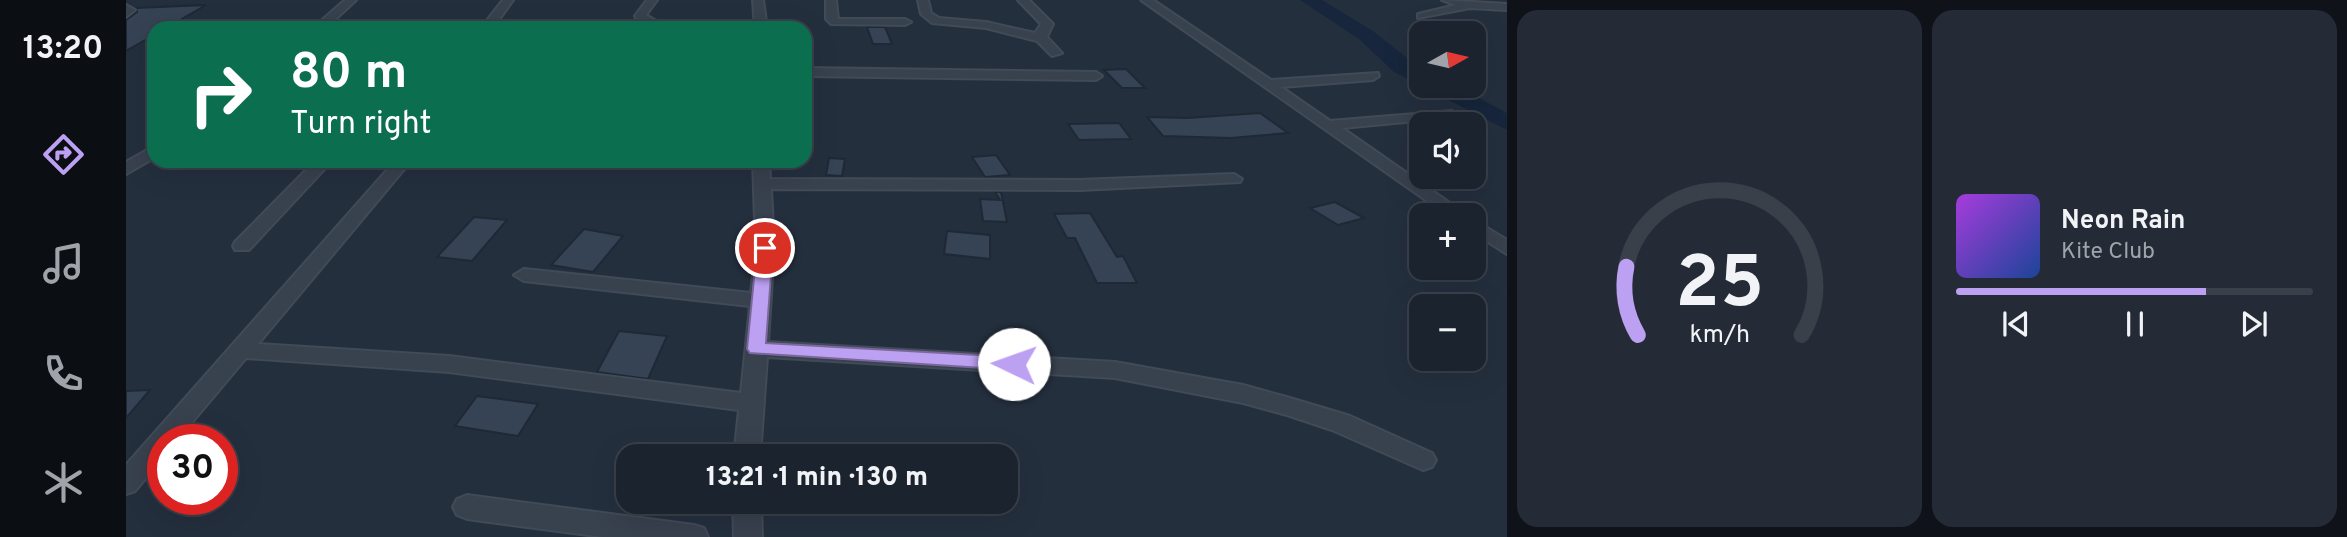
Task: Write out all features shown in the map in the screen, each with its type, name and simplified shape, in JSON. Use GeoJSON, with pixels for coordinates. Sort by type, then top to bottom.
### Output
{"type":"FeatureCollection","features":[{"type":"Feature","properties":{"kind":"street"},"geometry":{"type":"LineString","coordinates":[[327,21],[351,0]]}},
{"type":"Feature","properties":{"kind":"street"},"geometry":{"type":"LineString","coordinates":[[492,21],[508,0]]}},
{"type":"Feature","properties":{"kind":"street"},"geometry":{"type":"LineString","coordinates":[[649,21],[640,16],[652,0]]}},
{"type":"Feature","properties":{"kind":"street"},"geometry":{"type":"LineString","coordinates":[[758,0],[760,21]]}},
{"type":"Feature","properties":{"kind":"street"},"geometry":{"type":"LineString","coordinates":[[831,0],[831,19],[835,22],[905,22]]}},
{"type":"Feature","properties":{"kind":"street"},"geometry":{"type":"LineString","coordinates":[[923,0],[926,14],[936,21],[986,24],[1041,38],[1056,53]]}},
{"type":"Feature","properties":{"kind":"street"},"geometry":{"type":"LineString","coordinates":[[1023,0],[1047,24],[1041,31],[1041,38]]}},
{"type":"Feature","properties":{"kind":"street"},"geometry":{"type":"LineString","coordinates":[[1146,0],[1441,203]]}},
{"type":"Feature","properties":{"kind":"street"},"geometry":{"type":"LineString","coordinates":[[1447,0],[1467,5],[1507,7]]}},
{"type":"Feature","properties":{"kind":"street"},"geometry":{"type":"LineString","coordinates":[[1422,16],[1467,5]]}},
{"type":"Feature","properties":{"kind":"street"},"geometry":{"type":"LineString","coordinates":[[126,8],[130,10],[126,14]]}},
{"type":"Feature","properties":{"kind":"street"},"geometry":{"type":"LineString","coordinates":[[812,72],[974,77],[1096,76]]}},
{"type":"Feature","properties":{"kind":"street"},"geometry":{"type":"LineString","coordinates":[[1269,84],[1373,76]]}},
{"type":"Feature","properties":{"kind":"street"},"geometry":{"type":"LineString","coordinates":[[1329,125],[1409,118]]}},
{"type":"Feature","properties":{"kind":"street"},"geometry":{"type":"LineString","coordinates":[[126,169],[147,156]]}},
{"type":"Feature","properties":{"kind":"street"},"geometry":{"type":"LineString","coordinates":[[242,246],[317,168]]}},
{"type":"Feature","properties":{"kind":"street"},"geometry":{"type":"LineString","coordinates":[[177,424],[397,168]]}},
{"type":"Feature","properties":{"kind":"street"},"geometry":{"type":"LineString","coordinates":[[748,444],[765,224],[762,168]]}},
{"type":"Feature","properties":{"kind":"street"},"geometry":{"type":"LineString","coordinates":[[763,184],[831,182],[1080,185],[1234,179]]}},
{"type":"Feature","properties":{"kind":"street"},"geometry":{"type":"LineString","coordinates":[[1486,233],[1507,248]]}},
{"type":"Feature","properties":{"kind":"street"},"geometry":{"type":"LineString","coordinates":[[524,275],[761,301]]}},
{"type":"Feature","properties":{"kind":"street"},"geometry":{"type":"LineString","coordinates":[[757,349],[1115,370],[1243,394],[1290,407],[1341,423],[1423,460]]}},
{"type":"Feature","properties":{"kind":"street"},"geometry":{"type":"LineString","coordinates":[[240,350],[449,363],[751,403]]}},
{"type":"Feature","properties":{"kind":"street"},"geometry":{"type":"LineString","coordinates":[[126,483],[147,459]]}},
{"type":"Feature","properties":{"kind":"street"},"geometry":{"type":"LineString","coordinates":[[467,507],[694,537]]}},
{"type":"Feature","properties":{"kind":"street"},"geometry":{"type":"LineString","coordinates":[[747,514],[748,537]]}},
{"type":"Feature","properties":{"kind":"building"},"geometry":{"type":"Polygon","coordinates":[[[206,5],[178,21],[147,21],[147,39],[126,51],[126,20],[137,12],[136,8],[206,5]]]}},
{"type":"Feature","properties":{"kind":"building"},"geometry":{"type":"Polygon","coordinates":[[[867,27],[885,27],[892,44],[873,44],[867,27]]]}},
{"type":"Feature","properties":{"kind":"building"},"geometry":{"type":"Polygon","coordinates":[[[1126,69],[1145,88],[1122,88],[1104,70],[1126,69]]]}},
{"type":"Feature","properties":{"kind":"building"},"geometry":{"type":"Polygon","coordinates":[[[1260,113],[1288,133],[1231,138],[1163,136],[1147,117],[1187,118],[1260,113]]]}},
{"type":"Feature","properties":{"kind":"building"},"geometry":{"type":"Polygon","coordinates":[[[1119,123],[1131,139],[1079,140],[1068,124],[1119,123]]]}},
{"type":"Feature","properties":{"kind":"building"},"geometry":{"type":"Polygon","coordinates":[[[996,155],[1010,175],[985,177],[972,157],[996,155]]]}},
{"type":"Feature","properties":{"kind":"building"},"geometry":{"type":"Polygon","coordinates":[[[829,158],[845,159],[842,176],[826,175],[829,158]]]}},
{"type":"Feature","properties":{"kind":"building"},"geometry":{"type":"Polygon","coordinates":[[[995,192],[1001,192],[1007,222],[983,221],[980,199],[1000,200],[995,192]]]}},
{"type":"Feature","properties":{"kind":"building"},"geometry":{"type":"Polygon","coordinates":[[[1335,202],[1364,218],[1338,225],[1310,208],[1335,202]]]}},
{"type":"Feature","properties":{"kind":"building"},"geometry":{"type":"Polygon","coordinates":[[[1090,213],[1117,257],[1123,256],[1137,283],[1097,283],[1075,238],[1067,238],[1054,214],[1090,213]]]}},
{"type":"Feature","properties":{"kind":"building"},"geometry":{"type":"Polygon","coordinates":[[[474,217],[507,220],[472,261],[437,257],[474,217]]]}},
{"type":"Feature","properties":{"kind":"building"},"geometry":{"type":"Polygon","coordinates":[[[584,229],[623,236],[593,272],[551,265],[584,229]]]}},
{"type":"Feature","properties":{"kind":"building"},"geometry":{"type":"Polygon","coordinates":[[[947,231],[990,235],[990,259],[944,254],[947,231]]]}},
{"type":"Feature","properties":{"kind":"building"},"geometry":{"type":"Polygon","coordinates":[[[619,331],[667,336],[648,379],[597,372],[619,331]]]}},
{"type":"Feature","properties":{"kind":"building"},"geometry":{"type":"Polygon","coordinates":[[[150,390],[126,418],[126,391],[150,390]]]}},
{"type":"Feature","properties":{"kind":"building"},"geometry":{"type":"Polygon","coordinates":[[[477,396],[538,404],[518,436],[455,426],[477,396]]]}},
{"type":"Feature","properties":{"kind":"waterway"},"geometry":{"type":"LineString","coordinates":[[1309,0],[1366,35],[1409,71]]}},
{"type":"Feature","properties":{"kind":"waterway"},"geometry":{"type":"LineString","coordinates":[[1461,98],[1507,123]]}},
{"type":"Feature","properties":{"kind":"route"},"geometry":{"type":"LineString","coordinates":[[765,248],[757,349],[1014,364]]}}]}
